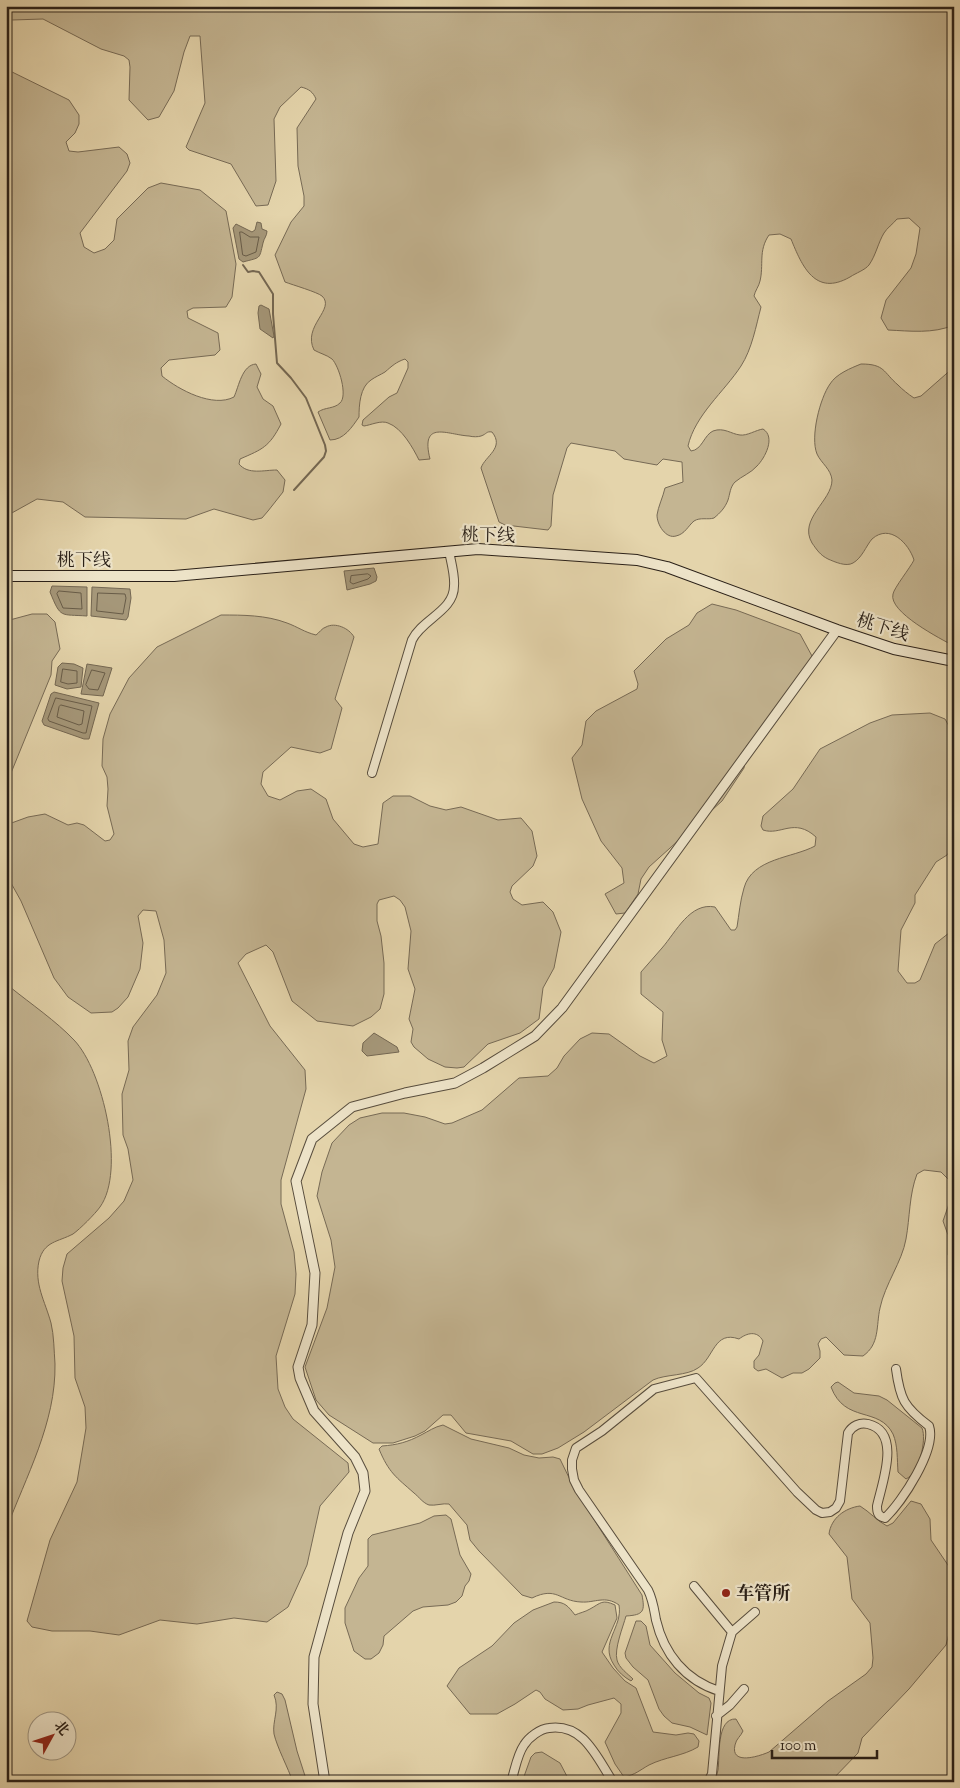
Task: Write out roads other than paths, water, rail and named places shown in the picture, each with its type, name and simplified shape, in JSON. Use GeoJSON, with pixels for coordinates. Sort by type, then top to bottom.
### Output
{"type":"FeatureCollection","features":[{"type":"Feature","properties":{"kind":"main road","name":"桃下线"},"geometry":{"type":"LineString","coordinates":[[6,576],[174,576],[478,549],[637,560],[653,563],[894,649],[954,661]]}},
{"type":"Feature","properties":{"kind":"street"},"geometry":{"type":"LineString","coordinates":[[372,773],[412,640],[421,626],[446,606],[453,596],[455,585],[449,551]]}},
{"type":"Feature","properties":{"kind":"street"},"geometry":{"type":"LineString","coordinates":[[325,1782],[313,1704],[314,1657],[348,1533],[365,1491],[363,1473],[355,1457],[314,1411],[300,1378],[298,1367],[312,1325],[315,1273],[296,1181],[312,1139],[352,1107],[405,1093],[455,1083],[535,1036],[562,1008],[837,630]]}},
{"type":"Feature","properties":{"kind":"street"},"geometry":{"type":"LineString","coordinates":[[719,1691],[706,1687],[689,1676],[668,1652],[656,1620],[653,1600],[648,1590],[574,1480],[572,1460],[576,1448],[602,1431],[654,1388],[696,1378],[797,1492],[816,1510],[822,1513],[830,1512],[836,1508],[840,1501],[848,1433],[851,1428],[864,1423],[880,1430],[888,1444],[888,1454],[877,1513],[885,1518],[905,1494],[920,1468],[930,1435],[929,1426],[916,1416],[899,1392],[896,1369]]}},
{"type":"Feature","properties":{"kind":"street"},"geometry":{"type":"LineString","coordinates":[[694,1586],[732,1632]]}},
{"type":"Feature","properties":{"kind":"street"},"geometry":{"type":"LineString","coordinates":[[708,1782],[712,1774],[716,1716],[722,1666],[727,1644],[732,1632],[755,1612]]}},
{"type":"Feature","properties":{"kind":"street"},"geometry":{"type":"LineString","coordinates":[[716,1716],[730,1705],[744,1689]]}},
{"type":"Feature","properties":{"kind":"street"},"geometry":{"type":"LineString","coordinates":[[510,1782],[524,1745],[533,1735],[545,1728],[554,1727],[574,1732],[584,1738],[613,1782]]}},
{"type":"Feature","properties":{"kind":"water"},"geometry":{"type":"Polygon","coordinates":[[[257,222],[261,223],[262,229],[267,231],[261,252],[258,257],[243,262],[239,259],[233,228],[236,224],[252,232],[255,230],[257,222]]]}},
{"type":"Feature","properties":{"kind":"water"},"geometry":{"type":"Polygon","coordinates":[[[261,305],[269,309],[273,338],[260,329],[258,313],[259,306],[261,305]]]}},
{"type":"Feature","properties":{"kind":"water"},"geometry":{"type":"Polygon","coordinates":[[[374,568],[377,577],[376,581],[347,590],[344,571],[374,568]]]}},
{"type":"Feature","properties":{"kind":"water"},"geometry":{"type":"Polygon","coordinates":[[[52,586],[87,587],[87,616],[66,615],[59,611],[50,592],[52,586]]]}},
{"type":"Feature","properties":{"kind":"water"},"geometry":{"type":"Polygon","coordinates":[[[92,587],[130,589],[131,598],[126,620],[91,616],[92,587]]]}},
{"type":"Feature","properties":{"kind":"water"},"geometry":{"type":"Polygon","coordinates":[[[62,663],[74,664],[83,668],[81,687],[67,689],[55,685],[58,667],[62,663]]]}},
{"type":"Feature","properties":{"kind":"water"},"geometry":{"type":"Polygon","coordinates":[[[87,664],[112,668],[103,696],[81,694],[87,664]]]}},
{"type":"Feature","properties":{"kind":"water"},"geometry":{"type":"Polygon","coordinates":[[[54,692],[99,703],[89,739],[44,725],[42,721],[51,694],[54,692]]]}},
{"type":"Feature","properties":{"kind":"water"},"geometry":{"type":"Polygon","coordinates":[[[374,1033],[397,1047],[399,1052],[367,1056],[362,1051],[363,1043],[374,1033]]]}},
{"type":"Feature","properties":{"kind":"waterway"},"geometry":{"type":"LineString","coordinates":[[243,265],[248,272],[259,272],[273,294],[277,363],[306,398],[325,445],[324,457],[294,490]]}},
{"type":"Feature","properties":{"kind":"place","name":"车管所"},"geometry":{"type":"Point","coordinates":[726,1593]}}]}
